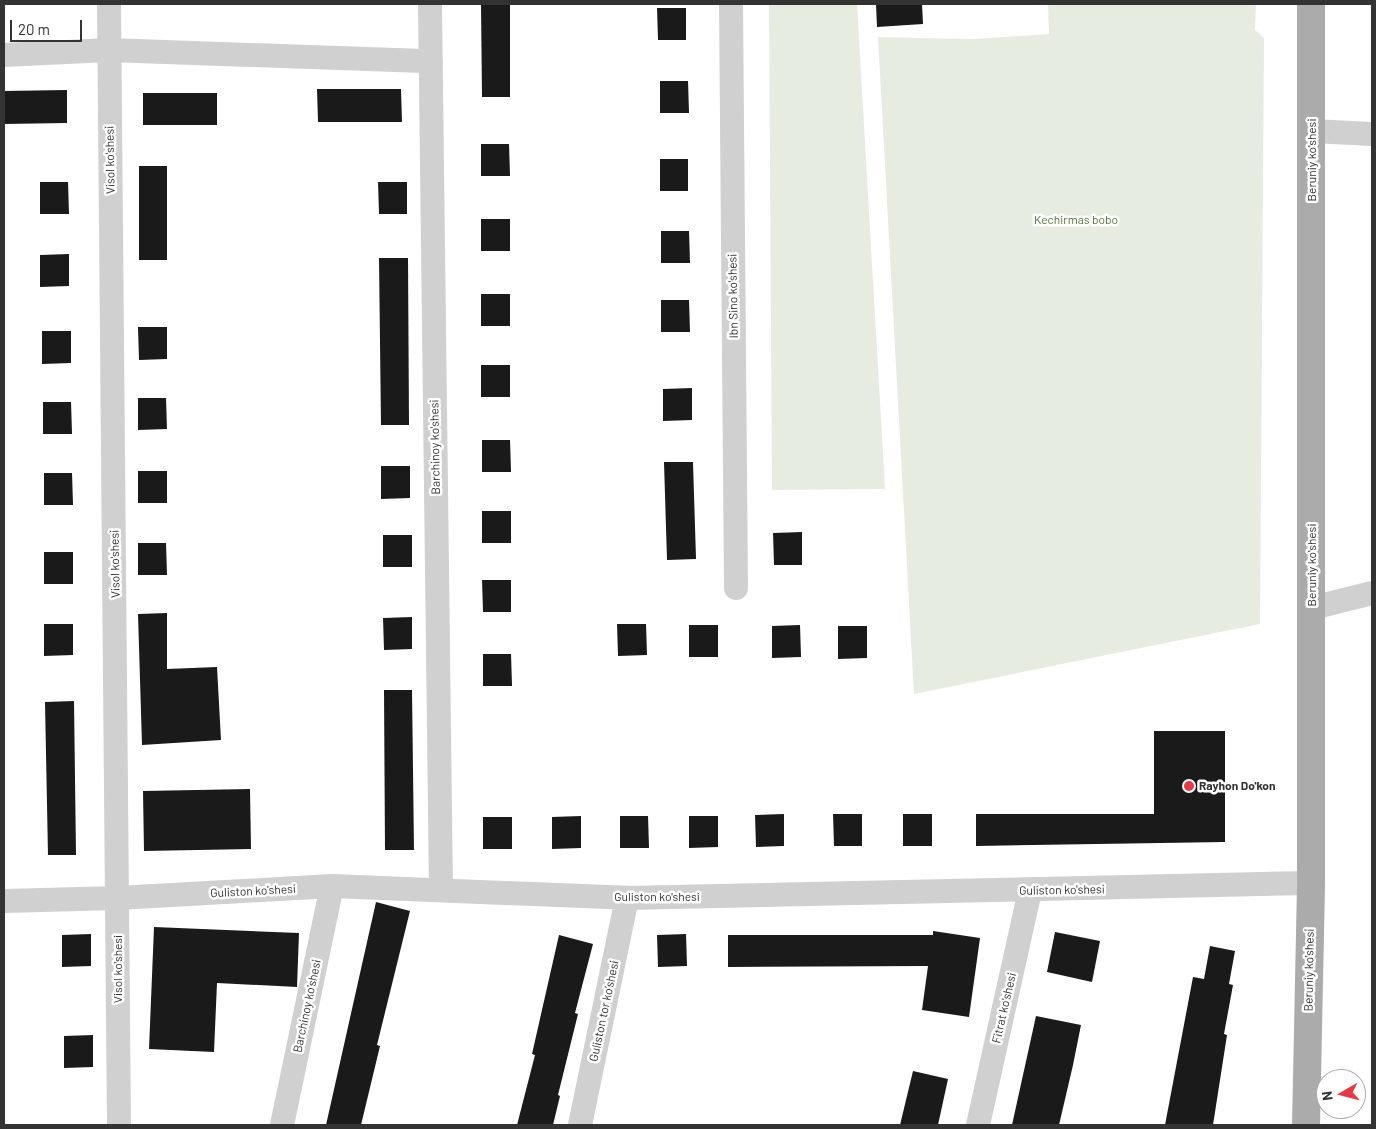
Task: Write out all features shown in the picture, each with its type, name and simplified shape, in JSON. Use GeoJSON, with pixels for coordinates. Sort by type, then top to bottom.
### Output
{"type":"FeatureCollection","features":[{"type":"Feature","properties":{"kind":"main road","name":"Beruniy ko'shesi"},"geometry":{"type":"LineString","coordinates":[[1306,1125],[1312,883],[1312,4]]}},
{"type":"Feature","properties":{"kind":"street","name":"Visol ko'shesi"},"geometry":{"type":"LineString","coordinates":[[109,4],[119,1125]]}},
{"type":"Feature","properties":{"kind":"street","name":"Barchinoy ko'shesi"},"geometry":{"type":"LineString","coordinates":[[430,4],[441,889]]}},
{"type":"Feature","properties":{"kind":"street","name":"Ibn Sino ko'shesi"},"geometry":{"type":"LineString","coordinates":[[731,4],[736,588]]}},
{"type":"Feature","properties":{"kind":"street"},"geometry":{"type":"LineString","coordinates":[[4,55],[109,50],[430,61]]}},
{"type":"Feature","properties":{"kind":"street"},"geometry":{"type":"LineString","coordinates":[[1312,131],[1372,134]]}},
{"type":"Feature","properties":{"kind":"street"},"geometry":{"type":"LineString","coordinates":[[1312,608],[1372,593]]}},
{"type":"Feature","properties":{"kind":"street","name":"Guliston ko'shesi"},"geometry":{"type":"LineString","coordinates":[[4,901],[118,898],[332,886],[627,898],[1030,891],[1312,883]]}},
{"type":"Feature","properties":{"kind":"street","name":"Barchinoy ko'shesi"},"geometry":{"type":"LineString","coordinates":[[282,1125],[332,886]]}},
{"type":"Feature","properties":{"kind":"street","name":"Fitrat ko'shesi"},"geometry":{"type":"LineString","coordinates":[[978,1125],[1030,891]]}},
{"type":"Feature","properties":{"kind":"street","name":"Guliston tor ko'shesi"},"geometry":{"type":"LineString","coordinates":[[580,1125],[627,898]]}},
{"type":"Feature","properties":{"kind":"green space"},"geometry":{"type":"Polygon","coordinates":[[[769,4],[857,4],[885,489],[772,490],[769,4]]]}},
{"type":"Feature","properties":{"kind":"green space","name":"Kechirmas bobo"},"geometry":{"type":"Polygon","coordinates":[[[1048,4],[1256,4],[1255,30],[1264,38],[1260,624],[914,694],[878,37],[973,39],[1049,34],[1048,4]]]}},
{"type":"Feature","properties":{"kind":"building"},"geometry":{"type":"Polygon","coordinates":[[[481,4],[510,4],[510,97],[482,97],[481,4]]]}},
{"type":"Feature","properties":{"kind":"building"},"geometry":{"type":"Polygon","coordinates":[[[876,4],[922,4],[923,24],[877,27],[876,4]]]}},
{"type":"Feature","properties":{"kind":"building"},"geometry":{"type":"Polygon","coordinates":[[[657,8],[686,8],[686,40],[658,40],[657,8]]]}},
{"type":"Feature","properties":{"kind":"building"},"geometry":{"type":"Polygon","coordinates":[[[660,81],[688,81],[689,113],[660,113],[660,81]]]}},
{"type":"Feature","properties":{"kind":"building"},"geometry":{"type":"Polygon","coordinates":[[[317,89],[401,89],[402,122],[318,122],[317,89]]]}},
{"type":"Feature","properties":{"kind":"building"},"geometry":{"type":"Polygon","coordinates":[[[67,90],[67,123],[4,124],[4,91],[67,90]]]}},
{"type":"Feature","properties":{"kind":"building"},"geometry":{"type":"Polygon","coordinates":[[[143,93],[217,93],[217,125],[143,125],[143,93]]]}},
{"type":"Feature","properties":{"kind":"building"},"geometry":{"type":"Polygon","coordinates":[[[481,144],[509,144],[510,176],[481,176],[481,144]]]}},
{"type":"Feature","properties":{"kind":"building"},"geometry":{"type":"Polygon","coordinates":[[[660,159],[688,159],[688,191],[660,191],[660,159]]]}},
{"type":"Feature","properties":{"kind":"building"},"geometry":{"type":"Polygon","coordinates":[[[139,166],[167,166],[167,260],[139,260],[139,166]]]}},
{"type":"Feature","properties":{"kind":"building"},"geometry":{"type":"Polygon","coordinates":[[[40,182],[68,182],[69,214],[40,214],[40,182]]]}},
{"type":"Feature","properties":{"kind":"building"},"geometry":{"type":"Polygon","coordinates":[[[378,182],[407,182],[407,214],[379,214],[378,182]]]}},
{"type":"Feature","properties":{"kind":"building"},"geometry":{"type":"Polygon","coordinates":[[[481,219],[510,219],[510,251],[481,251],[481,219]]]}},
{"type":"Feature","properties":{"kind":"building"},"geometry":{"type":"Polygon","coordinates":[[[661,231],[689,231],[690,263],[661,263],[661,231]]]}},
{"type":"Feature","properties":{"kind":"building"},"geometry":{"type":"Polygon","coordinates":[[[69,254],[69,286],[40,287],[40,255],[69,254]]]}},
{"type":"Feature","properties":{"kind":"building"},"geometry":{"type":"Polygon","coordinates":[[[379,258],[408,258],[409,425],[381,425],[379,258]]]}},
{"type":"Feature","properties":{"kind":"building"},"geometry":{"type":"Polygon","coordinates":[[[481,294],[510,294],[510,326],[481,326],[481,294]]]}},
{"type":"Feature","properties":{"kind":"building"},"geometry":{"type":"Polygon","coordinates":[[[661,300],[689,300],[690,332],[661,332],[661,300]]]}},
{"type":"Feature","properties":{"kind":"building"},"geometry":{"type":"Polygon","coordinates":[[[138,327],[167,327],[167,359],[139,360],[138,327]]]}},
{"type":"Feature","properties":{"kind":"building"},"geometry":{"type":"Polygon","coordinates":[[[42,331],[71,331],[71,363],[42,364],[42,331]]]}},
{"type":"Feature","properties":{"kind":"building"},"geometry":{"type":"Polygon","coordinates":[[[481,365],[510,365],[510,397],[481,397],[481,365]]]}},
{"type":"Feature","properties":{"kind":"building"},"geometry":{"type":"Polygon","coordinates":[[[692,388],[692,420],[663,421],[663,389],[692,388]]]}},
{"type":"Feature","properties":{"kind":"building"},"geometry":{"type":"Polygon","coordinates":[[[138,398],[166,398],[167,429],[138,430],[138,398]]]}},
{"type":"Feature","properties":{"kind":"building"},"geometry":{"type":"Polygon","coordinates":[[[43,402],[71,402],[72,434],[43,434],[43,402]]]}},
{"type":"Feature","properties":{"kind":"building"},"geometry":{"type":"Polygon","coordinates":[[[482,440],[510,440],[511,472],[482,472],[482,440]]]}},
{"type":"Feature","properties":{"kind":"building"},"geometry":{"type":"Polygon","coordinates":[[[664,462],[693,462],[696,559],[667,560],[664,462]]]}},
{"type":"Feature","properties":{"kind":"building"},"geometry":{"type":"Polygon","coordinates":[[[381,466],[410,466],[410,498],[381,499],[381,466]]]}},
{"type":"Feature","properties":{"kind":"building"},"geometry":{"type":"Polygon","coordinates":[[[138,471],[167,471],[167,503],[138,503],[138,471]]]}},
{"type":"Feature","properties":{"kind":"building"},"geometry":{"type":"Polygon","coordinates":[[[44,473],[72,473],[73,505],[44,505],[44,473]]]}},
{"type":"Feature","properties":{"kind":"building"},"geometry":{"type":"Polygon","coordinates":[[[482,511],[511,511],[511,543],[482,543],[482,511]]]}},
{"type":"Feature","properties":{"kind":"building"},"geometry":{"type":"Polygon","coordinates":[[[802,532],[802,565],[774,565],[773,533],[802,532]]]}},
{"type":"Feature","properties":{"kind":"building"},"geometry":{"type":"Polygon","coordinates":[[[383,535],[412,535],[412,567],[383,567],[383,535]]]}},
{"type":"Feature","properties":{"kind":"building"},"geometry":{"type":"Polygon","coordinates":[[[138,543],[166,543],[167,575],[138,575],[138,543]]]}},
{"type":"Feature","properties":{"kind":"building"},"geometry":{"type":"Polygon","coordinates":[[[44,552],[73,552],[73,584],[44,584],[44,552]]]}},
{"type":"Feature","properties":{"kind":"building"},"geometry":{"type":"Polygon","coordinates":[[[482,580],[511,580],[511,612],[483,612],[482,580]]]}},
{"type":"Feature","properties":{"kind":"building"},"geometry":{"type":"Polygon","coordinates":[[[167,613],[167,669],[217,667],[221,740],[142,745],[138,614],[167,613]]]}},
{"type":"Feature","properties":{"kind":"building"},"geometry":{"type":"Polygon","coordinates":[[[412,617],[412,649],[384,650],[383,618],[412,617]]]}},
{"type":"Feature","properties":{"kind":"building"},"geometry":{"type":"Polygon","coordinates":[[[44,624],[73,624],[73,655],[44,656],[44,624]]]}},
{"type":"Feature","properties":{"kind":"building"},"geometry":{"type":"Polygon","coordinates":[[[617,624],[646,624],[647,655],[618,656],[617,624]]]}},
{"type":"Feature","properties":{"kind":"building"},"geometry":{"type":"Polygon","coordinates":[[[689,625],[718,625],[718,657],[689,657],[689,625]]]}},
{"type":"Feature","properties":{"kind":"building"},"geometry":{"type":"Polygon","coordinates":[[[800,625],[801,657],[772,658],[772,626],[800,625]]]}},
{"type":"Feature","properties":{"kind":"building"},"geometry":{"type":"Polygon","coordinates":[[[838,626],[867,626],[867,658],[838,659],[838,626]]]}},
{"type":"Feature","properties":{"kind":"building"},"geometry":{"type":"Polygon","coordinates":[[[483,654],[511,654],[512,686],[483,686],[483,654]]]}},
{"type":"Feature","properties":{"kind":"building"},"geometry":{"type":"Polygon","coordinates":[[[384,690],[412,690],[414,850],[385,850],[384,690]]]}},
{"type":"Feature","properties":{"kind":"building"},"geometry":{"type":"Polygon","coordinates":[[[74,701],[76,855],[48,855],[45,702],[74,701]]]}},
{"type":"Feature","properties":{"kind":"building"},"geometry":{"type":"Polygon","coordinates":[[[1154,731],[1225,731],[1225,842],[976,846],[976,814],[1154,814],[1154,731]]]}},
{"type":"Feature","properties":{"kind":"building"},"geometry":{"type":"Polygon","coordinates":[[[250,789],[251,849],[144,851],[143,791],[250,789]]]}},
{"type":"Feature","properties":{"kind":"building"},"geometry":{"type":"Polygon","coordinates":[[[784,814],[784,846],[756,847],[755,815],[784,814]]]}},
{"type":"Feature","properties":{"kind":"building"},"geometry":{"type":"Polygon","coordinates":[[[833,814],[862,814],[862,846],[834,846],[833,814]]]}},
{"type":"Feature","properties":{"kind":"building"},"geometry":{"type":"Polygon","coordinates":[[[903,814],[932,814],[932,846],[903,846],[903,814]]]}},
{"type":"Feature","properties":{"kind":"building"},"geometry":{"type":"Polygon","coordinates":[[[581,816],[581,848],[552,849],[552,817],[581,816]]]}},
{"type":"Feature","properties":{"kind":"building"},"geometry":{"type":"Polygon","coordinates":[[[620,816],[648,816],[649,848],[620,848],[620,816]]]}},
{"type":"Feature","properties":{"kind":"building"},"geometry":{"type":"Polygon","coordinates":[[[689,816],[718,816],[718,847],[689,848],[689,816]]]}},
{"type":"Feature","properties":{"kind":"building"},"geometry":{"type":"Polygon","coordinates":[[[483,817],[512,817],[512,849],[483,849],[483,817]]]}},
{"type":"Feature","properties":{"kind":"building"},"geometry":{"type":"Polygon","coordinates":[[[376,902],[410,911],[377,1045],[380,1046],[361,1125],[326,1125],[376,902]]]}},
{"type":"Feature","properties":{"kind":"building"},"geometry":{"type":"Polygon","coordinates":[[[154,927],[299,933],[297,987],[217,983],[214,1052],[149,1049],[154,927]]]}},
{"type":"Feature","properties":{"kind":"building"},"geometry":{"type":"Polygon","coordinates":[[[933,931],[980,938],[969,1017],[922,1010],[928,966],[728,967],[728,935],[933,935],[933,931]]]}},
{"type":"Feature","properties":{"kind":"building"},"geometry":{"type":"Polygon","coordinates":[[[1055,932],[1100,941],[1092,982],[1047,972],[1055,932]]]}},
{"type":"Feature","properties":{"kind":"building"},"geometry":{"type":"Polygon","coordinates":[[[91,934],[91,966],[62,967],[62,935],[91,934]]]}},
{"type":"Feature","properties":{"kind":"building"},"geometry":{"type":"Polygon","coordinates":[[[686,934],[687,966],[658,967],[657,935],[686,934]]]}},
{"type":"Feature","properties":{"kind":"building"},"geometry":{"type":"Polygon","coordinates":[[[559,935],[593,944],[575,1013],[578,1014],[558,1095],[560,1096],[553,1125],[517,1125],[535,1055],[532,1054],[559,935]]]}},
{"type":"Feature","properties":{"kind":"building"},"geometry":{"type":"Polygon","coordinates":[[[1210,946],[1235,951],[1229,984],[1233,985],[1224,1034],[1227,1035],[1213,1125],[1165,1125],[1193,977],[1204,979],[1210,946]]]}},
{"type":"Feature","properties":{"kind":"building"},"geometry":{"type":"Polygon","coordinates":[[[1036,1016],[1081,1025],[1073,1065],[1059,1125],[1012,1125],[1036,1016]]]}},
{"type":"Feature","properties":{"kind":"building"},"geometry":{"type":"Polygon","coordinates":[[[93,1035],[93,1067],[64,1068],[64,1036],[93,1035]]]}},
{"type":"Feature","properties":{"kind":"building"},"geometry":{"type":"Polygon","coordinates":[[[913,1071],[948,1079],[938,1125],[900,1125],[913,1071]]]}},
{"type":"Feature","properties":{"kind":"place","name":"Rayhon Do'kon"},"geometry":{"type":"Point","coordinates":[1189,786]}}]}
